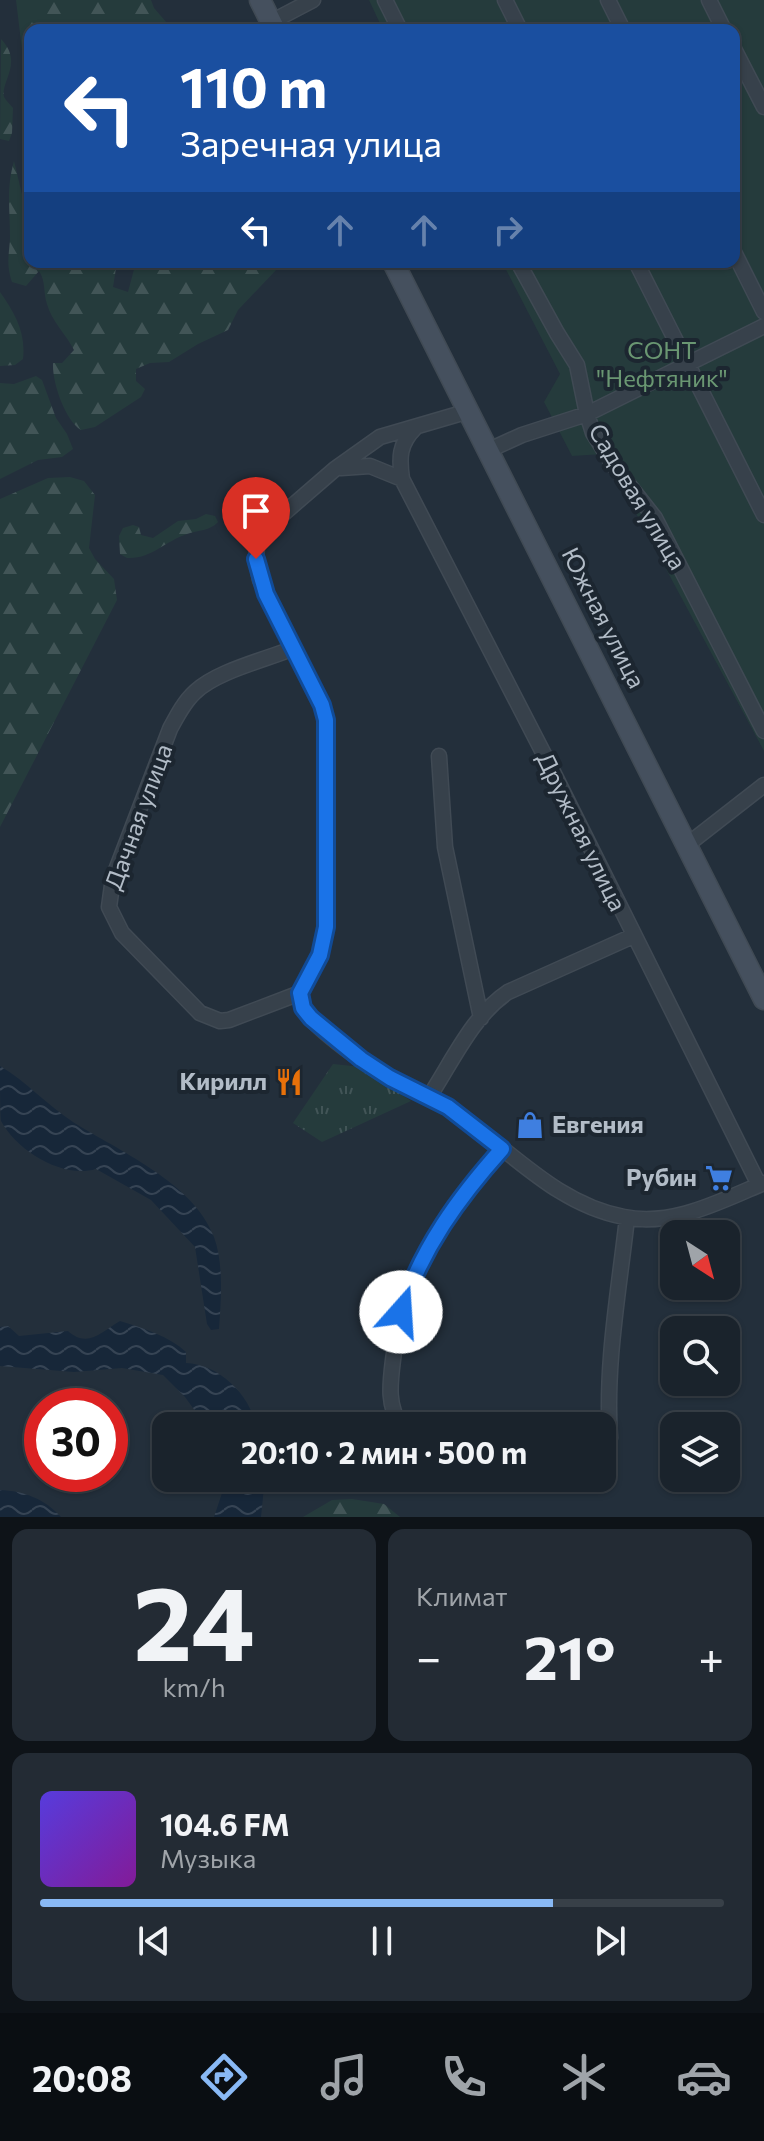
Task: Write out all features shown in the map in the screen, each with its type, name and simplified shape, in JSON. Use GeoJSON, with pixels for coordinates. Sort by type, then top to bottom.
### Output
{"type":"FeatureCollection","features":[{"type":"Feature","properties":{"kind":"street"},"geometry":{"type":"LineString","coordinates":[[260,0],[272,24]]}},
{"type":"Feature","properties":{"kind":"street"},"geometry":{"type":"LineString","coordinates":[[276,24],[313,0]]}},
{"type":"Feature","properties":{"kind":"street"},"geometry":{"type":"LineString","coordinates":[[385,0],[397,24]]}},
{"type":"Feature","properties":{"kind":"street"},"geometry":{"type":"LineString","coordinates":[[505,0],[517,24]]}},
{"type":"Feature","properties":{"kind":"street"},"geometry":{"type":"LineString","coordinates":[[608,0],[620,24]]}},
{"type":"Feature","properties":{"kind":"street"},"geometry":{"type":"LineString","coordinates":[[709,0],[721,24]]}},
{"type":"Feature","properties":{"kind":"street"},"geometry":{"type":"LineString","coordinates":[[740,61],[764,107]]}},
{"type":"Feature","properties":{"kind":"street"},"geometry":{"type":"LineString","coordinates":[[740,264],[764,312]]}},
{"type":"Feature","properties":{"kind":"street","name":"Южная улица"},"geometry":{"type":"LineString","coordinates":[[396,268],[764,999]]}},
{"type":"Feature","properties":{"kind":"street","name":"Садовая улица"},"geometry":{"type":"LineString","coordinates":[[521,268],[577,365],[593,433],[614,466],[655,518],[764,731]]}},
{"type":"Feature","properties":{"kind":"street"},"geometry":{"type":"LineString","coordinates":[[639,268],[764,515]]}},
{"type":"Feature","properties":{"kind":"street"},"geometry":{"type":"LineString","coordinates":[[489,450],[522,435],[587,414],[764,326]]}},
{"type":"Feature","properties":{"kind":"street"},"geometry":{"type":"LineString","coordinates":[[469,411],[380,437],[335,469],[276,520],[257,547],[257,569],[266,594],[322,705],[327,734],[326,927],[320,955],[300,993],[303,1008],[336,1040],[390,1078],[469,1121],[502,1149],[571,1198],[627,1218],[678,1216],[761,1184]]}},
{"type":"Feature","properties":{"kind":"street"},"geometry":{"type":"LineString","coordinates":[[335,469],[370,466],[402,479],[400,452],[405,438],[415,428]]}},
{"type":"Feature","properties":{"kind":"street","name":"Дружная улица"},"geometry":{"type":"LineString","coordinates":[[402,479],[761,1184]]}},
{"type":"Feature","properties":{"kind":"street","name":"Дачная улица"},"geometry":{"type":"LineString","coordinates":[[294,648],[209,682],[181,708],[170,729],[113,878],[109,907],[116,925],[135,949],[200,1013],[210,1019],[229,1020],[300,993]]}},
{"type":"Feature","properties":{"kind":"street"},"geometry":{"type":"LineString","coordinates":[[439,756],[445,847],[481,1018]]}},
{"type":"Feature","properties":{"kind":"street"},"geometry":{"type":"LineString","coordinates":[[687,845],[764,785]]}},
{"type":"Feature","properties":{"kind":"street"},"geometry":{"type":"LineString","coordinates":[[429,1097],[496,1000],[633,936]]}},
{"type":"Feature","properties":{"kind":"street"},"geometry":{"type":"LineString","coordinates":[[394,1412],[389,1389],[395,1339],[411,1281],[428,1247],[473,1181],[502,1149]]}},
{"type":"Feature","properties":{"kind":"street"},"geometry":{"type":"LineString","coordinates":[[608,1412],[627,1218]]}},
{"type":"Feature","properties":{"kind":"green space"},"geometry":{"type":"Polygon","coordinates":[[[16,0],[151,0],[168,24],[24,24],[24,66],[16,0]]]}},
{"type":"Feature","properties":{"kind":"green space","name":"СОНТ \"Нефтяник\""},"geometry":{"type":"Polygon","coordinates":[[[369,0],[764,0],[764,751],[604,454],[572,456],[544,402],[560,374],[505,268],[740,268],[740,24],[380,24],[369,0]]]}},
{"type":"Feature","properties":{"kind":"green space"},"geometry":{"type":"Polygon","coordinates":[[[1,39],[11,56],[4,91],[4,97],[13,108],[9,141],[0,139],[1,39]]]}},
{"type":"Feature","properties":{"kind":"green space"},"geometry":{"type":"Polygon","coordinates":[[[14,161],[24,203],[24,268],[116,268],[113,287],[128,292],[134,268],[277,269],[238,310],[228,330],[169,362],[150,363],[136,369],[136,381],[145,389],[141,397],[95,427],[81,430],[70,418],[57,390],[53,363],[62,363],[74,350],[49,310],[41,275],[39,271],[26,286],[12,282],[10,276],[9,190],[14,161]]]}},
{"type":"Feature","properties":{"kind":"green space"},"geometry":{"type":"Polygon","coordinates":[[[0,292],[15,316],[23,341],[23,359],[15,365],[0,366],[0,292]]]}},
{"type":"Feature","properties":{"kind":"green space"},"geometry":{"type":"Polygon","coordinates":[[[36,376],[42,380],[56,418],[73,449],[62,457],[38,460],[0,479],[0,383],[14,384],[36,376]]]}},
{"type":"Feature","properties":{"kind":"green space"},"geometry":{"type":"Polygon","coordinates":[[[70,477],[84,481],[95,495],[89,548],[114,579],[117,600],[0,827],[0,499],[48,478],[70,477]]]}},
{"type":"Feature","properties":{"kind":"green space"},"geometry":{"type":"Polygon","coordinates":[[[206,514],[215,516],[218,522],[208,529],[179,537],[144,556],[127,558],[120,554],[119,536],[123,528],[139,527],[141,535],[153,538],[178,521],[196,519],[206,514]]]}},
{"type":"Feature","properties":{"kind":"green space"},"geometry":{"type":"Polygon","coordinates":[[[333,1064],[361,1067],[411,1101],[322,1142],[293,1123],[333,1064]]]}},
{"type":"Feature","properties":{"kind":"green space"},"geometry":{"type":"Polygon","coordinates":[[[352,1499],[384,1504],[400,1517],[303,1517],[332,1500],[352,1499]]]}},
{"type":"Feature","properties":{"kind":"water"},"geometry":{"type":"Polygon","coordinates":[[[0,1066],[73,1122],[153,1170],[190,1200],[204,1218],[217,1248],[221,1283],[219,1329],[211,1330],[207,1324],[195,1247],[151,1200],[96,1169],[69,1170],[42,1160],[8,1132],[1,1121],[0,1066]]]}},
{"type":"Feature","properties":{"kind":"water"},"geometry":{"type":"Polygon","coordinates":[[[120,1321],[164,1337],[186,1352],[186,1363],[210,1369],[231,1383],[252,1412],[196,1412],[163,1375],[122,1368],[74,1372],[0,1366],[0,1327],[8,1326],[19,1336],[68,1331],[75,1336],[88,1338],[120,1321]]]}},
{"type":"Feature","properties":{"kind":"water"},"geometry":{"type":"Polygon","coordinates":[[[0,1490],[34,1497],[61,1517],[0,1517],[0,1490]]]}},
{"type":"Feature","properties":{"kind":"water"},"geometry":{"type":"Polygon","coordinates":[[[264,1492],[261,1517],[214,1517],[222,1493],[264,1492]]]}},
{"type":"Feature","properties":{"kind":"place","name":"Кирилл"},"geometry":{"type":"Point","coordinates":[289,1082]}},
{"type":"Feature","properties":{"kind":"place","name":"Евгения"},"geometry":{"type":"Point","coordinates":[530,1125]}},
{"type":"Feature","properties":{"kind":"place","name":"Рубин"},"geometry":{"type":"Point","coordinates":[719,1178]}},
{"type":"Feature","properties":{"kind":"route"},"geometry":{"type":"LineString","coordinates":[[256,559],[266,594],[322,705],[326,720],[325,941],[300,993],[303,1008],[319,1026],[361,1059],[390,1078],[448,1107],[502,1149],[473,1181],[428,1247],[411,1281],[401,1312]]}}]}
